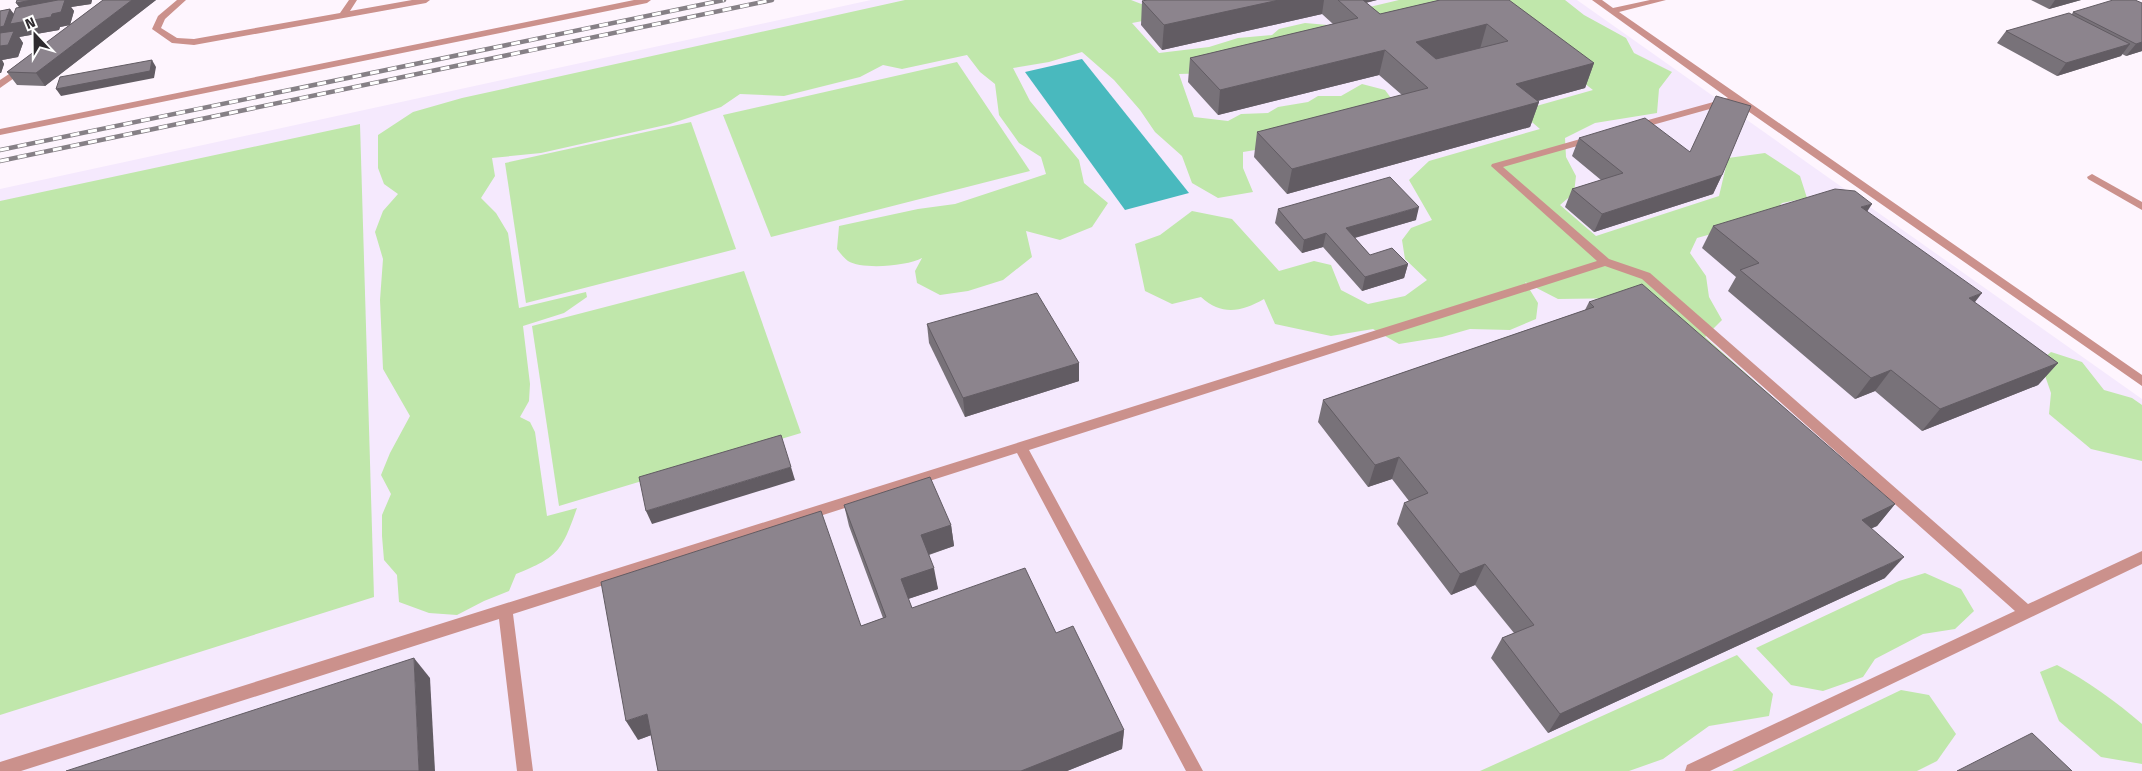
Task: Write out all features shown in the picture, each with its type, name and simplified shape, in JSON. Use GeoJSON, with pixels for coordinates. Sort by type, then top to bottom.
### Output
{"type":"FeatureCollection","features":[{"type":"Feature","properties":{"kind":"street"},"geometry":{"type":"LineString","coordinates":[[182,0],[161,18],[156,28],[175,41],[194,42],[426,0]]}},
{"type":"Feature","properties":{"kind":"street"},"geometry":{"type":"LineString","coordinates":[[343,16],[353,0]]}},
{"type":"Feature","properties":{"kind":"street"},"geometry":{"type":"LineString","coordinates":[[0,132],[647,0]]}},
{"type":"Feature","properties":{"kind":"street"},"geometry":{"type":"LineString","coordinates":[[1596,0],[1736,100],[2142,381]]}},
{"type":"Feature","properties":{"kind":"street"},"geometry":{"type":"LineString","coordinates":[[1612,11],[1662,0]]}},
{"type":"Feature","properties":{"kind":"street"},"geometry":{"type":"LineString","coordinates":[[0,85],[31,62]]}},
{"type":"Feature","properties":{"kind":"street"},"geometry":{"type":"LineString","coordinates":[[1626,130],[1736,100]]}},
{"type":"Feature","properties":{"kind":"street"},"geometry":{"type":"LineString","coordinates":[[1607,135],[1496,166],[1605,262],[1646,276],[2028,613]]}},
{"type":"Feature","properties":{"kind":"street"},"geometry":{"type":"LineString","coordinates":[[2092,177],[2142,206]]}},
{"type":"Feature","properties":{"kind":"street"},"geometry":{"type":"LineString","coordinates":[[0,770],[1605,262]]}},
{"type":"Feature","properties":{"kind":"street"},"geometry":{"type":"LineString","coordinates":[[1021,448],[1195,771]]}},
{"type":"Feature","properties":{"kind":"street"},"geometry":{"type":"LineString","coordinates":[[1693,771],[2028,613],[2142,557]]}},
{"type":"Feature","properties":{"kind":"street"},"geometry":{"type":"LineString","coordinates":[[505,610],[525,771]]}},
{"type":"Feature","properties":{"kind":"shaded area"},"geometry":{"type":"Polygon","coordinates":[[[871,0],[1577,0],[2142,399],[2142,771],[0,771],[0,189],[871,0]]]}},
{"type":"Feature","properties":{"kind":"green space"},"geometry":{"type":"Polygon","coordinates":[[[905,0],[1131,0],[1144,5],[1148,20],[1132,23],[1159,53],[1209,47],[1238,38],[1272,35],[1279,29],[1305,23],[1328,25],[1213,73],[1179,74],[1194,117],[1228,121],[1241,114],[1268,113],[1278,107],[1308,102],[1318,96],[1341,96],[1362,84],[1385,90],[1400,110],[1274,147],[1243,152],[1243,168],[1253,192],[1218,198],[1192,183],[1182,156],[1155,132],[1140,110],[1114,80],[1082,52],[1049,62],[1013,68],[1030,101],[1079,160],[1084,183],[1108,203],[1092,227],[1060,240],[1026,231],[1032,257],[1003,280],[968,291],[940,295],[917,283],[915,271],[922,258],[906,263],[885,266],[855,264],[848,261],[837,249],[839,226],[918,209],[955,204],[1046,174],[1041,157],[1019,143],[999,115],[995,84],[980,72],[967,55],[902,69],[883,65],[860,77],[784,96],[740,94],[721,107],[670,124],[541,153],[492,158],[495,176],[481,198],[496,213],[508,233],[519,308],[586,292],[587,297],[564,313],[523,326],[530,384],[529,401],[520,417],[530,422],[535,432],[547,516],[577,508],[567,534],[557,550],[542,562],[516,574],[509,591],[457,615],[429,613],[399,602],[397,575],[384,560],[382,515],[391,494],[381,475],[390,453],[410,416],[383,369],[380,300],[383,259],[375,232],[383,211],[398,194],[384,184],[378,168],[378,135],[413,112],[462,98],[905,0]]]}},
{"type":"Feature","properties":{"kind":"green space"},"geometry":{"type":"Polygon","coordinates":[[[1399,0],[1565,0],[1584,15],[1626,38],[1634,53],[1672,72],[1659,89],[1657,113],[1595,123],[1565,138],[1566,157],[1576,176],[1574,193],[1560,205],[1596,236],[1719,196],[1728,158],[1765,153],[1800,176],[1807,198],[1782,203],[1769,218],[1697,238],[1690,253],[1706,276],[1709,297],[1722,320],[1705,337],[1788,411],[1628,298],[1558,299],[1525,282],[1538,303],[1536,319],[1510,330],[1470,329],[1442,337],[1399,344],[1373,329],[1331,336],[1275,324],[1264,299],[1247,307],[1232,310],[1216,307],[1201,297],[1172,304],[1145,291],[1135,244],[1160,235],[1192,211],[1232,219],[1279,271],[1314,261],[1331,265],[1341,290],[1368,304],[1405,296],[1427,280],[1405,259],[1402,240],[1411,228],[1432,220],[1409,180],[1429,161],[1540,129],[1519,111],[1593,90],[1484,6],[1386,30],[1361,9],[1399,0]]]}},
{"type":"Feature","properties":{"kind":"green space"},"geometry":{"type":"Polygon","coordinates":[[[957,62],[1030,171],[771,237],[723,115],[957,62]]]}},
{"type":"Feature","properties":{"kind":"green space"},"geometry":{"type":"Polygon","coordinates":[[[691,122],[736,249],[526,303],[505,163],[691,122]]]}},
{"type":"Feature","properties":{"kind":"green space"},"geometry":{"type":"Polygon","coordinates":[[[360,124],[374,597],[0,715],[0,201],[360,124]]]}},
{"type":"Feature","properties":{"kind":"green space"},"geometry":{"type":"Polygon","coordinates":[[[744,271],[801,433],[559,506],[532,326],[744,271]]]}},
{"type":"Feature","properties":{"kind":"green space"},"geometry":{"type":"Polygon","coordinates":[[[2051,352],[2082,362],[2104,390],[2132,398],[2142,405],[2142,461],[2091,449],[2049,414],[2051,393],[2040,361],[2051,352]]]}},
{"type":"Feature","properties":{"kind":"green space"},"geometry":{"type":"Polygon","coordinates":[[[1925,573],[1961,589],[1974,611],[1955,629],[1923,634],[1875,659],[1863,677],[1823,691],[1791,685],[1756,648],[1899,581],[1925,573]]]}},
{"type":"Feature","properties":{"kind":"green space"},"geometry":{"type":"Polygon","coordinates":[[[1737,655],[1773,694],[1769,716],[1709,726],[1663,759],[1629,771],[1480,771],[1737,655]]]}},
{"type":"Feature","properties":{"kind":"green space"},"geometry":{"type":"Polygon","coordinates":[[[2057,665],[2101,692],[2142,724],[2142,764],[2101,757],[2059,721],[2040,672],[2057,665]]]}},
{"type":"Feature","properties":{"kind":"green space"},"geometry":{"type":"Polygon","coordinates":[[[1901,690],[1929,695],[1956,734],[1937,761],[1917,771],[1732,771],[1901,690]]]}},
{"type":"Feature","properties":{"kind":"water"},"geometry":{"type":"Polygon","coordinates":[[[1082,59],[1189,193],[1125,210],[1025,72],[1082,59]]]}},
{"type":"Feature","properties":{"kind":"building"},"geometry":{"type":"Polygon","coordinates":[[[17,0],[32,0],[16,3],[17,0]]]}},
{"type":"Feature","properties":{"kind":"building"},"geometry":{"type":"Polygon","coordinates":[[[65,0],[61,12],[52,14],[51,17],[10,24],[16,8],[65,0]]]}},
{"type":"Feature","properties":{"kind":"building"},"geometry":{"type":"Polygon","coordinates":[[[103,0],[132,0],[36,73],[7,72],[103,0]]]}},
{"type":"Feature","properties":{"kind":"building"},"geometry":{"type":"Polygon","coordinates":[[[1279,0],[1164,25],[1142,1],[1279,0]]]}},
{"type":"Feature","properties":{"kind":"building"},"geometry":{"type":"Polygon","coordinates":[[[1338,0],[1363,0],[1380,14],[1440,0],[1509,0],[1594,63],[1516,84],[1539,102],[1292,169],[1257,132],[1428,88],[1385,50],[1220,90],[1190,58],[1358,18],[1338,0]],[[1487,24],[1416,42],[1436,59],[1508,41],[1487,24]]]}},
{"type":"Feature","properties":{"kind":"building"},"geometry":{"type":"Polygon","coordinates":[[[2113,0],[2135,0],[2142,3],[2142,42],[2136,44],[2073,12],[2113,0]]]}},
{"type":"Feature","properties":{"kind":"building"},"geometry":{"type":"Polygon","coordinates":[[[10,9],[4,26],[0,27],[0,11],[10,9]]]}},
{"type":"Feature","properties":{"kind":"building"},"geometry":{"type":"Polygon","coordinates":[[[2069,13],[2130,44],[2066,63],[2006,31],[2069,13]]]}},
{"type":"Feature","properties":{"kind":"building"},"geometry":{"type":"Polygon","coordinates":[[[14,31],[8,45],[0,46],[0,33],[14,31]]]}},
{"type":"Feature","properties":{"kind":"building"},"geometry":{"type":"Polygon","coordinates":[[[152,60],[150,71],[56,89],[60,77],[152,60]]]}},
{"type":"Feature","properties":{"kind":"building"},"geometry":{"type":"Polygon","coordinates":[[[1716,96],[1751,106],[1722,175],[1602,214],[1572,189],[1623,173],[1579,138],[1645,118],[1690,152],[1716,96]]]}},
{"type":"Feature","properties":{"kind":"building"},"geometry":{"type":"Polygon","coordinates":[[[1390,177],[1419,207],[1346,228],[1370,255],[1392,248],[1408,264],[1365,277],[1326,233],[1304,240],[1278,209],[1390,177]]]}},
{"type":"Feature","properties":{"kind":"building"},"geometry":{"type":"Polygon","coordinates":[[[1835,189],[1855,191],[1872,204],[1861,207],[1982,293],[1969,298],[2058,363],[1940,409],[1891,370],[1871,378],[1740,270],[1759,263],[1713,226],[1835,189]]]}},
{"type":"Feature","properties":{"kind":"building"},"geometry":{"type":"Polygon","coordinates":[[[1642,284],[1895,504],[1862,520],[1904,557],[1560,714],[1502,638],[1534,625],[1485,564],[1460,574],[1404,503],[1428,493],[1399,457],[1375,465],[1323,400],[1594,307],[1589,302],[1642,284]]]}},
{"type":"Feature","properties":{"kind":"building"},"geometry":{"type":"Polygon","coordinates":[[[1037,293],[1079,363],[963,398],[927,324],[1037,293]]]}},
{"type":"Feature","properties":{"kind":"building"},"geometry":{"type":"Polygon","coordinates":[[[781,435],[791,467],[646,511],[639,477],[781,435]]]}},
{"type":"Feature","properties":{"kind":"building"},"geometry":{"type":"Polygon","coordinates":[[[930,477],[951,525],[921,535],[934,568],[901,579],[912,608],[1025,568],[1056,633],[1073,626],[1124,730],[1021,771],[658,771],[647,714],[626,721],[601,582],[821,511],[861,626],[886,617],[844,505],[930,477]]]}},
{"type":"Feature","properties":{"kind":"building"},"geometry":{"type":"Polygon","coordinates":[[[414,658],[419,771],[66,771],[414,658]]]}},
{"type":"Feature","properties":{"kind":"building"},"geometry":{"type":"Polygon","coordinates":[[[2032,733],[2072,771],[1957,771],[2032,733]]]}},
{"type":"Feature","properties":{"kind":"railway"},"geometry":{"type":"LineString","coordinates":[[0,150],[724,0]]}},
{"type":"Feature","properties":{"kind":"railway"},"geometry":{"type":"LineString","coordinates":[[0,161],[772,0]]}}]}
